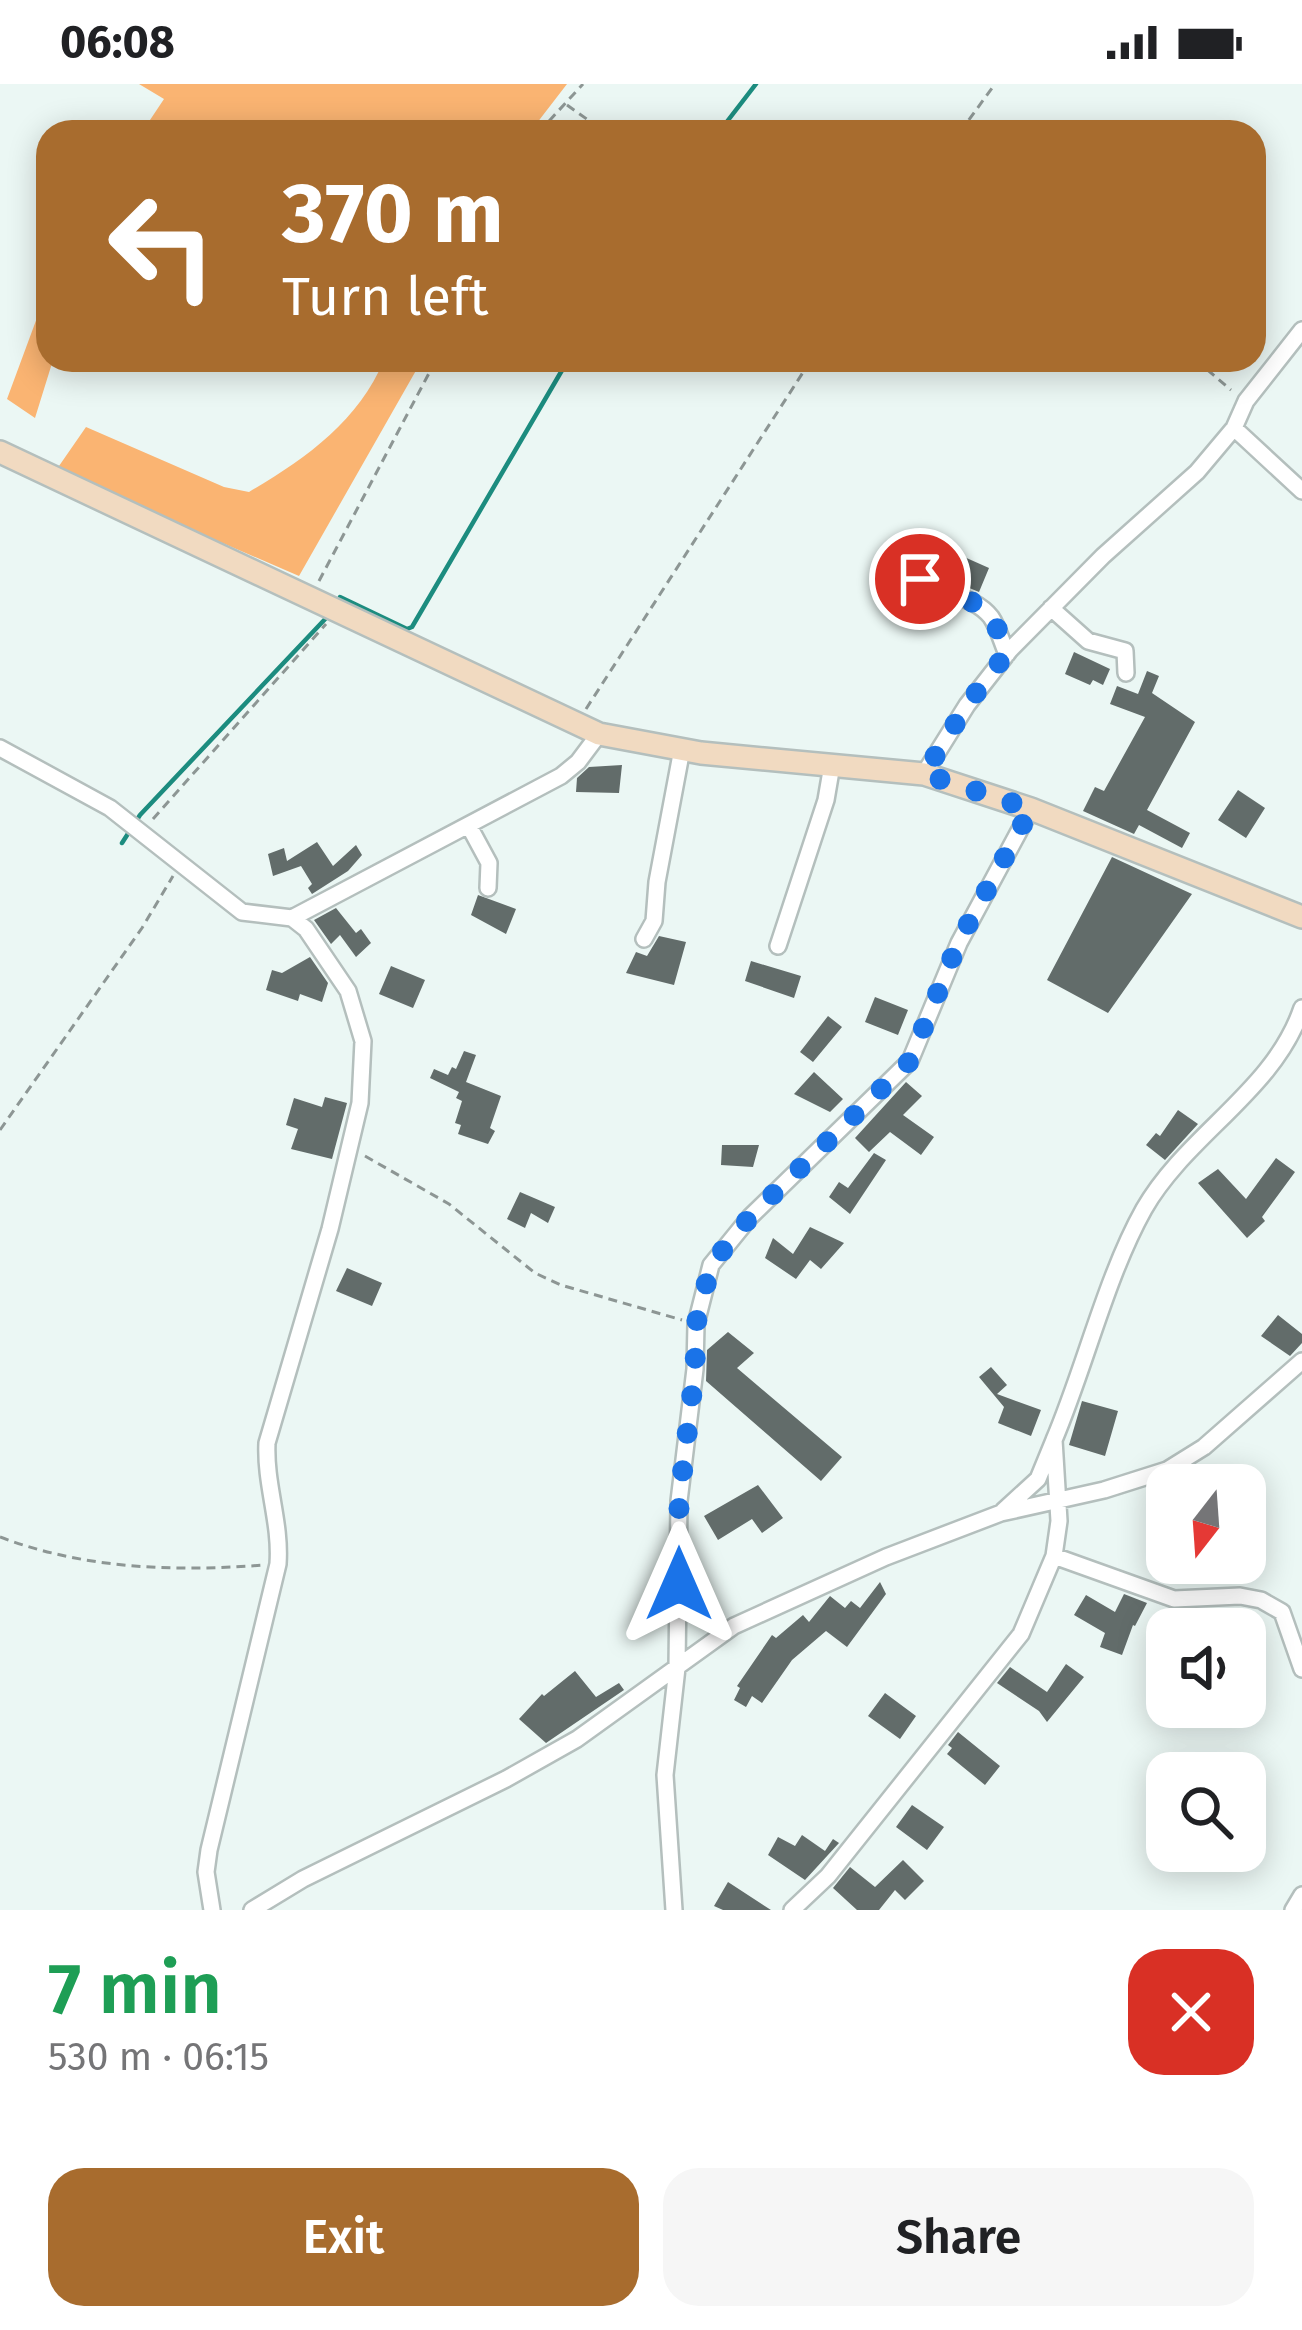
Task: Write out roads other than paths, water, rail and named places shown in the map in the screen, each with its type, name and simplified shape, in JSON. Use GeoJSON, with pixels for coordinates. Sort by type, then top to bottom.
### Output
{"type":"FeatureCollection","features":[{"type":"Feature","properties":{"kind":"street"},"geometry":{"type":"LineString","coordinates":[[924,774],[1006,654],[1197,472],[1302,330]]}},
{"type":"Feature","properties":{"kind":"street"},"geometry":{"type":"LineString","coordinates":[[1234,428],[1302,491]]}},
{"type":"Feature","properties":{"kind":"street"},"geometry":{"type":"LineString","coordinates":[[0,452],[575,726],[682,749],[924,774],[1031,809],[1302,917]]}},
{"type":"Feature","properties":{"kind":"street"},"geometry":{"type":"LineString","coordinates":[[922,561],[920,579],[975,603],[992,618],[1006,654]]}},
{"type":"Feature","properties":{"kind":"street"},"geometry":{"type":"LineString","coordinates":[[1051,608],[1088,641],[1125,651],[1126,673]]}},
{"type":"Feature","properties":{"kind":"street"},"geometry":{"type":"LineString","coordinates":[[292,918],[561,776],[599,734]]}},
{"type":"Feature","properties":{"kind":"street"},"geometry":{"type":"LineString","coordinates":[[0,749],[110,808],[242,912],[292,918],[306,929],[348,991],[363,1041],[360,1103],[330,1228],[267,1443],[266,1468],[279,1533],[278,1564],[209,1850],[206,1872],[212,1910]]}},
{"type":"Feature","properties":{"kind":"street"},"geometry":{"type":"LineString","coordinates":[[644,939],[654,921],[682,749]]}},
{"type":"Feature","properties":{"kind":"street"},"geometry":{"type":"LineString","coordinates":[[778,946],[796,879],[826,800],[832,765]]}},
{"type":"Feature","properties":{"kind":"street"},"geometry":{"type":"LineString","coordinates":[[674,1910],[665,1775],[677,1668],[679,1501],[696,1324],[711,1265],[750,1217],[910,1061],[958,943],[1031,809]]}},
{"type":"Feature","properties":{"kind":"street"},"geometry":{"type":"LineString","coordinates":[[469,826],[489,862],[488,888]]}},
{"type":"Feature","properties":{"kind":"street"},"geometry":{"type":"LineString","coordinates":[[1001,1513],[1038,1479],[1143,1211],[1181,1158],[1262,1076],[1292,1037],[1302,1008]]}},
{"type":"Feature","properties":{"kind":"street"},"geometry":{"type":"LineString","coordinates":[[251,1910],[577,1739],[734,1626],[886,1557],[1001,1513],[1167,1470],[1204,1447],[1302,1361]]}},
{"type":"Feature","properties":{"kind":"street"},"geometry":{"type":"LineString","coordinates":[[792,1910],[828,1876],[1021,1634],[1054,1556],[1058,1499],[1054,1440]]}},
{"type":"Feature","properties":{"kind":"street"},"geometry":{"type":"LineString","coordinates":[[1054,1556],[1174,1599],[1240,1596],[1262,1600],[1282,1612],[1302,1669]]}},
{"type":"Feature","properties":{"kind":"street"},"geometry":{"type":"LineString","coordinates":[[1293,1910],[1302,1894]]}},
{"type":"Feature","properties":{"kind":"waterway"},"geometry":{"type":"LineString","coordinates":[[728,120],[756,84]]}},
{"type":"Feature","properties":{"kind":"waterway"},"geometry":{"type":"LineString","coordinates":[[338,602],[340,597],[407,629],[412,627],[561,372]]}},
{"type":"Feature","properties":{"kind":"waterway"},"geometry":{"type":"LineString","coordinates":[[122,843],[140,815],[328,616]]}}]}
